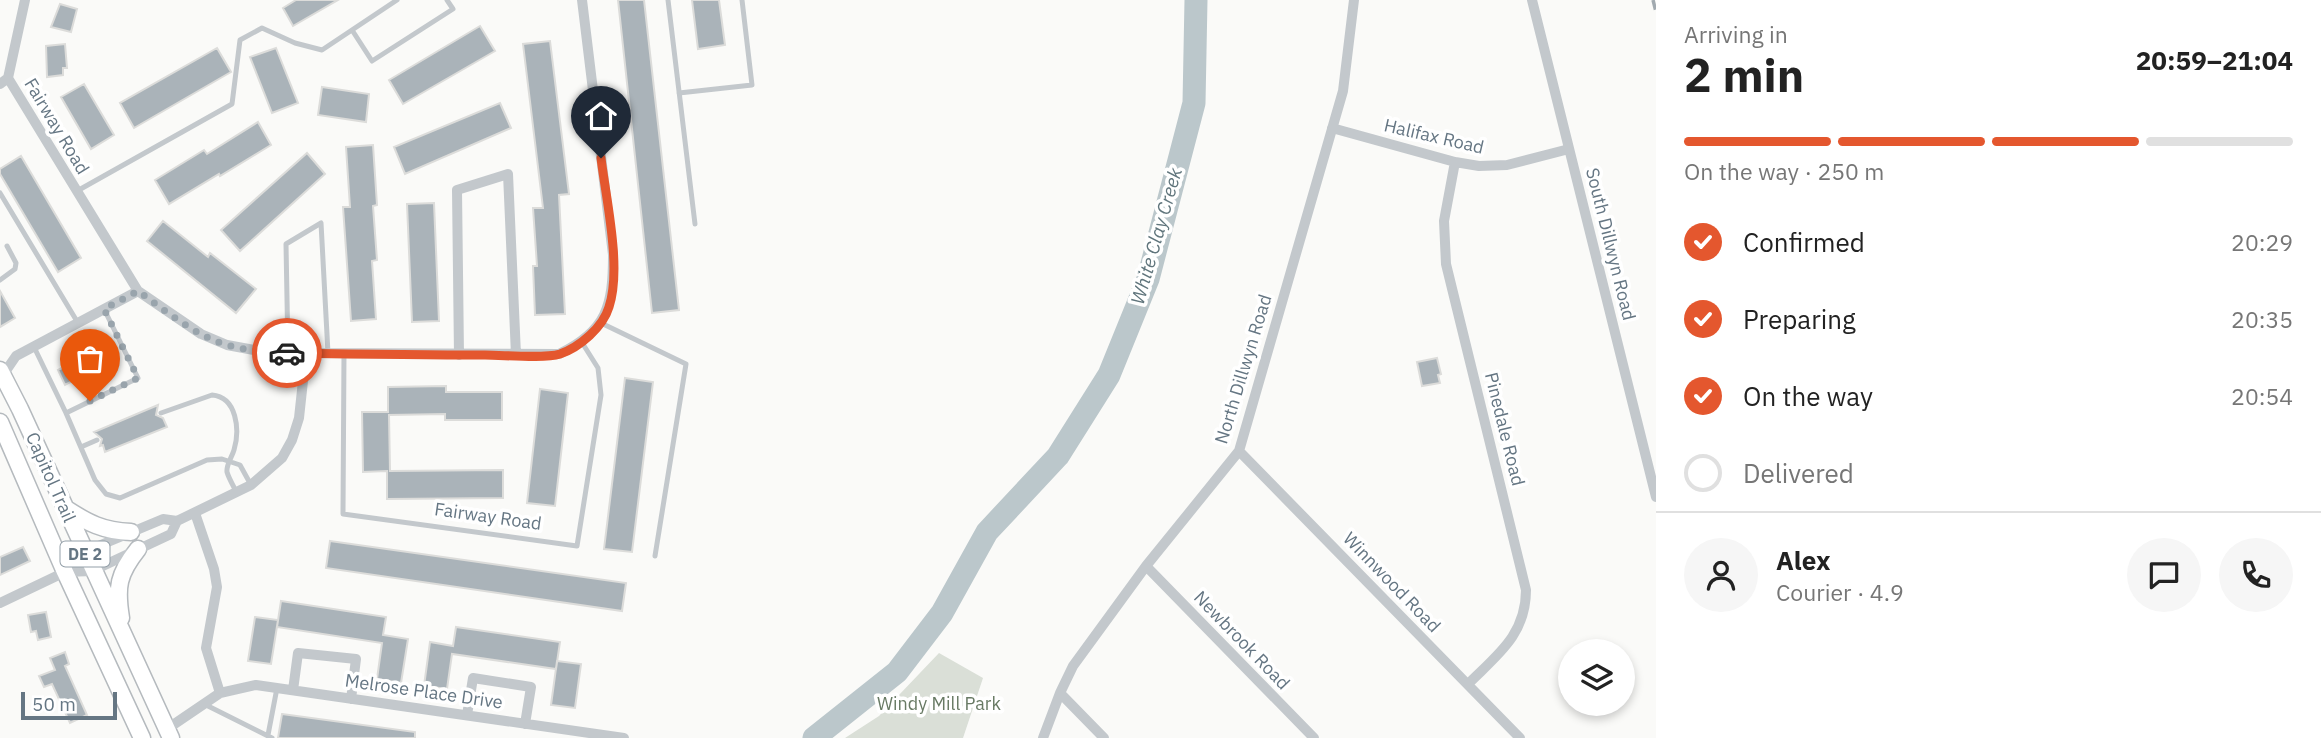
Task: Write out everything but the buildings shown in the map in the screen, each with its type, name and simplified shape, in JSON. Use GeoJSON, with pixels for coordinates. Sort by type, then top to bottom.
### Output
{"type":"FeatureCollection","features":[{"type":"Feature","properties":{"kind":"main road","name":"Capitol Trail"},"geometry":{"type":"LineString","coordinates":[[1,373],[169,734]]}},
{"type":"Feature","properties":{"kind":"main road","name":"Capitol Trail"},"geometry":{"type":"LineString","coordinates":[[0,422],[65,572],[142,738]]}},
{"type":"Feature","properties":{"kind":"main road"},"geometry":{"type":"LineString","coordinates":[[65,508],[110,531],[131,532]]}},
{"type":"Feature","properties":{"kind":"main road"},"geometry":{"type":"LineString","coordinates":[[124,638],[117,592],[125,565],[138,549]]}},
{"type":"Feature","properties":{"kind":"street"},"geometry":{"type":"LineString","coordinates":[[4,81],[25,0]]}},
{"type":"Feature","properties":{"kind":"street","name":"Fairway Road"},"geometry":{"type":"LineString","coordinates":[[4,81],[77,191],[138,291],[201,334],[227,345],[288,353],[559,354],[582,341],[601,323],[610,306],[613,284],[613,255],[582,0]]}},
{"type":"Feature","properties":{"kind":"street","name":"North Dillwyn Road"},"geometry":{"type":"LineString","coordinates":[[1043,738],[1073,666],[1146,566],[1240,451],[1343,91],[1354,0]]}},
{"type":"Feature","properties":{"kind":"street","name":"South Dillwyn Road"},"geometry":{"type":"LineString","coordinates":[[1532,0],[1656,497]]}},
{"type":"Feature","properties":{"kind":"street","name":"Halifax Road"},"geometry":{"type":"LineString","coordinates":[[1332,128],[1455,162],[1497,167],[1569,149]]}},
{"type":"Feature","properties":{"kind":"street","name":"Pinedale Road"},"geometry":{"type":"LineString","coordinates":[[1455,162],[1444,221],[1446,264],[1526,590],[1523,618],[1516,632],[1468,684]]}},
{"type":"Feature","properties":{"kind":"street"},"geometry":{"type":"LineString","coordinates":[[459,355],[457,190],[508,174],[516,355]]}},
{"type":"Feature","properties":{"kind":"street"},"geometry":{"type":"LineString","coordinates":[[1,373],[16,356],[138,291]]}},
{"type":"Feature","properties":{"kind":"street"},"geometry":{"type":"LineString","coordinates":[[0,603],[65,572],[84,552],[163,519],[177,521],[251,485],[282,458],[292,440],[299,418],[306,353]]}},
{"type":"Feature","properties":{"kind":"street","name":"Winnwood Road"},"geometry":{"type":"LineString","coordinates":[[1240,451],[1520,738]]}},
{"type":"Feature","properties":{"kind":"street"},"geometry":{"type":"LineString","coordinates":[[195,513],[216,578],[217,587],[206,648],[220,693]]}},
{"type":"Feature","properties":{"kind":"street"},"geometry":{"type":"LineString","coordinates":[[65,572],[92,570],[171,534],[177,521]]}},
{"type":"Feature","properties":{"kind":"street","name":"Newbrook Road"},"geometry":{"type":"LineString","coordinates":[[1146,566],[1314,738]]}},
{"type":"Feature","properties":{"kind":"street"},"geometry":{"type":"LineString","coordinates":[[293,690],[298,653],[356,659],[351,699]]}},
{"type":"Feature","properties":{"kind":"street"},"geometry":{"type":"LineString","coordinates":[[467,715],[473,678],[531,687],[525,724]]}},
{"type":"Feature","properties":{"kind":"street","name":"Melrose Place Drive"},"geometry":{"type":"LineString","coordinates":[[169,734],[220,693],[256,685],[525,724],[553,733],[616,737]]}},
{"type":"Feature","properties":{"kind":"street"},"geometry":{"type":"LineString","coordinates":[[1060,693],[1104,738]]}},
{"type":"Feature","properties":{"kind":"lane","name":"Fairway Road"},"geometry":{"type":"LineString","coordinates":[[77,191],[232,104],[240,40],[262,28],[295,43],[322,50],[397,0]]}},
{"type":"Feature","properties":{"kind":"lane"},"geometry":{"type":"LineString","coordinates":[[352,30],[372,61],[453,9],[447,0]]}},
{"type":"Feature","properties":{"kind":"lane"},"geometry":{"type":"LineString","coordinates":[[668,0],[695,224]]}},
{"type":"Feature","properties":{"kind":"lane"},"geometry":{"type":"LineString","coordinates":[[679,93],[752,85],[742,0]]}},
{"type":"Feature","properties":{"kind":"lane"},"geometry":{"type":"LineString","coordinates":[[0,193],[78,323]]}},
{"type":"Feature","properties":{"kind":"lane"},"geometry":{"type":"LineString","coordinates":[[288,353],[286,244],[321,223],[328,353]]}},
{"type":"Feature","properties":{"kind":"lane"},"geometry":{"type":"LineString","coordinates":[[0,280],[15,269],[16,263],[7,246]]}},
{"type":"Feature","properties":{"kind":"lane"},"geometry":{"type":"LineString","coordinates":[[66,413],[138,378],[104,309]]}},
{"type":"Feature","properties":{"kind":"lane"},"geometry":{"type":"LineString","coordinates":[[601,323],[686,364],[655,556]]}},
{"type":"Feature","properties":{"kind":"lane","name":"Fairway Road"},"geometry":{"type":"LineString","coordinates":[[344,353],[343,514],[577,546],[601,395],[598,368],[582,341]]}},
{"type":"Feature","properties":{"kind":"lane"},"geometry":{"type":"LineString","coordinates":[[34,347],[95,480],[106,494],[120,498],[207,460],[240,464],[251,485]]}},
{"type":"Feature","properties":{"kind":"lane"},"geometry":{"type":"LineString","coordinates":[[161,413],[212,395],[228,401],[236,424],[236,439],[227,471],[237,493]]}},
{"type":"Feature","properties":{"kind":"lane"},"geometry":{"type":"LineString","coordinates":[[80,447],[97,440]]}},
{"type":"Feature","properties":{"kind":"lane"},"geometry":{"type":"LineString","coordinates":[[204,704],[231,720],[270,737],[277,688]]}},
{"type":"Feature","properties":{"kind":"green space","name":"Windy Mill Park"},"geometry":{"type":"Polygon","coordinates":[[[939,653],[983,678],[963,738],[845,738],[879,716],[939,653]]]}},
{"type":"Feature","properties":{"kind":"waterway","name":"White Clay Creek"},"geometry":{"type":"LineString","coordinates":[[814,738],[897,672],[942,613],[987,532],[1058,456],[1109,375],[1148,279],[1194,103],[1196,0]]}},
{"type":"Feature","properties":{"kind":"railway"},"geometry":{"type":"LineString","coordinates":[[1653,0],[1656,12]]}},
{"type":"Feature","properties":{"kind":"way so far"},"geometry":{"type":"LineString","coordinates":[[90,401],[138,378],[104,309],[138,291],[201,334],[227,345],[287,353]]}},
{"type":"Feature","properties":{"kind":"route"},"geometry":{"type":"LineString","coordinates":[[287,353],[516,355],[559,354],[574,347],[601,323],[610,306],[613,255],[601,158]]}}]}
